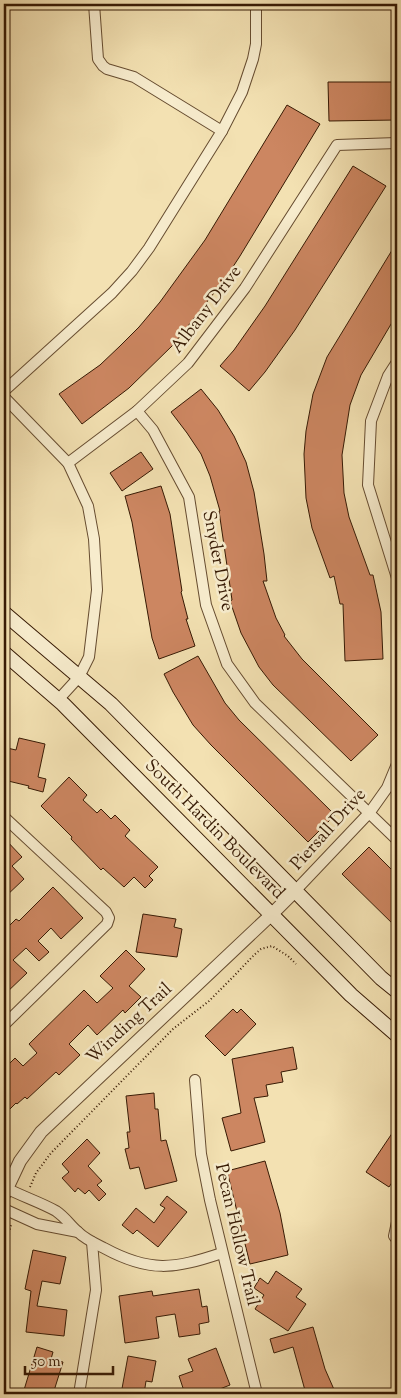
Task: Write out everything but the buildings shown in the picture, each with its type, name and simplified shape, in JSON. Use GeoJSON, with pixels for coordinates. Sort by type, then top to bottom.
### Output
{"type":"FeatureCollection","features":[{"type":"Feature","properties":{"kind":"main road","name":"South Hardin Boulevard"},"geometry":{"type":"LineString","coordinates":[[4,613],[117,710],[381,978],[397,991]]}},
{"type":"Feature","properties":{"kind":"main road","name":"South Hardin Boulevard"},"geometry":{"type":"LineString","coordinates":[[4,653],[58,700],[351,995],[397,1034]]}},
{"type":"Feature","properties":{"kind":"street"},"geometry":{"type":"LineString","coordinates":[[94,4],[98,59],[103,66],[111,71],[134,77],[222,131]]}},
{"type":"Feature","properties":{"kind":"street"},"geometry":{"type":"LineString","coordinates":[[4,391],[112,293],[149,248],[222,131],[242,92],[253,59],[257,29],[256,4]]}},
{"type":"Feature","properties":{"kind":"street","name":"Albany Drive"},"geometry":{"type":"LineString","coordinates":[[68,463],[137,411],[188,363],[239,296],[337,145],[397,143]]}},
{"type":"Feature","properties":{"kind":"street"},"geometry":{"type":"LineString","coordinates":[[397,362],[388,376],[371,421],[368,485],[397,578]]}},
{"type":"Feature","properties":{"kind":"street"},"geometry":{"type":"LineString","coordinates":[[4,397],[68,463],[88,506],[94,539],[97,590],[89,657],[79,677],[58,700]]}},
{"type":"Feature","properties":{"kind":"street","name":"Snyder Drive"},"geometry":{"type":"LineString","coordinates":[[137,411],[153,430],[189,497],[206,605],[228,664],[255,703],[397,840]]}},
{"type":"Feature","properties":{"kind":"street","name":"Piersall Drive"},"geometry":{"type":"LineString","coordinates":[[296,890],[370,812],[387,788],[397,764]]}},
{"type":"Feature","properties":{"kind":"street"},"geometry":{"type":"LineString","coordinates":[[4,817],[106,912],[109,918],[107,924],[4,1026]]}},
{"type":"Feature","properties":{"kind":"street","name":"Winding Trail"},"geometry":{"type":"LineString","coordinates":[[5,1190],[20,1161],[42,1132],[296,890]]}},
{"type":"Feature","properties":{"kind":"street","name":"Pecan Hollow Trail"},"geometry":{"type":"LineString","coordinates":[[195,1080],[201,1154],[222,1253],[257,1394]]}},
{"type":"Feature","properties":{"kind":"street"},"geometry":{"type":"LineString","coordinates":[[5,1190],[56,1211],[69,1221],[78,1232],[92,1242],[124,1259],[161,1268],[195,1262],[222,1253]]}},
{"type":"Feature","properties":{"kind":"street"},"geometry":{"type":"LineString","coordinates":[[4,1209],[37,1224],[78,1232]]}},
{"type":"Feature","properties":{"kind":"street"},"geometry":{"type":"LineString","coordinates":[[397,1222],[394,1236],[397,1240]]}},
{"type":"Feature","properties":{"kind":"street"},"geometry":{"type":"LineString","coordinates":[[79,1394],[96,1290],[92,1242]]}},
{"type":"Feature","properties":{"kind":"path"},"geometry":{"type":"LineString","coordinates":[[25,1197],[36,1173],[51,1153],[173,1029],[215,995],[254,955],[262,949],[272,946],[288,956],[296,964]]}},
{"type":"Feature","properties":{"kind":"path"},"geometry":{"type":"LineString","coordinates":[[4,1358],[7,1334],[4,1251],[16,1215]]}}]}
